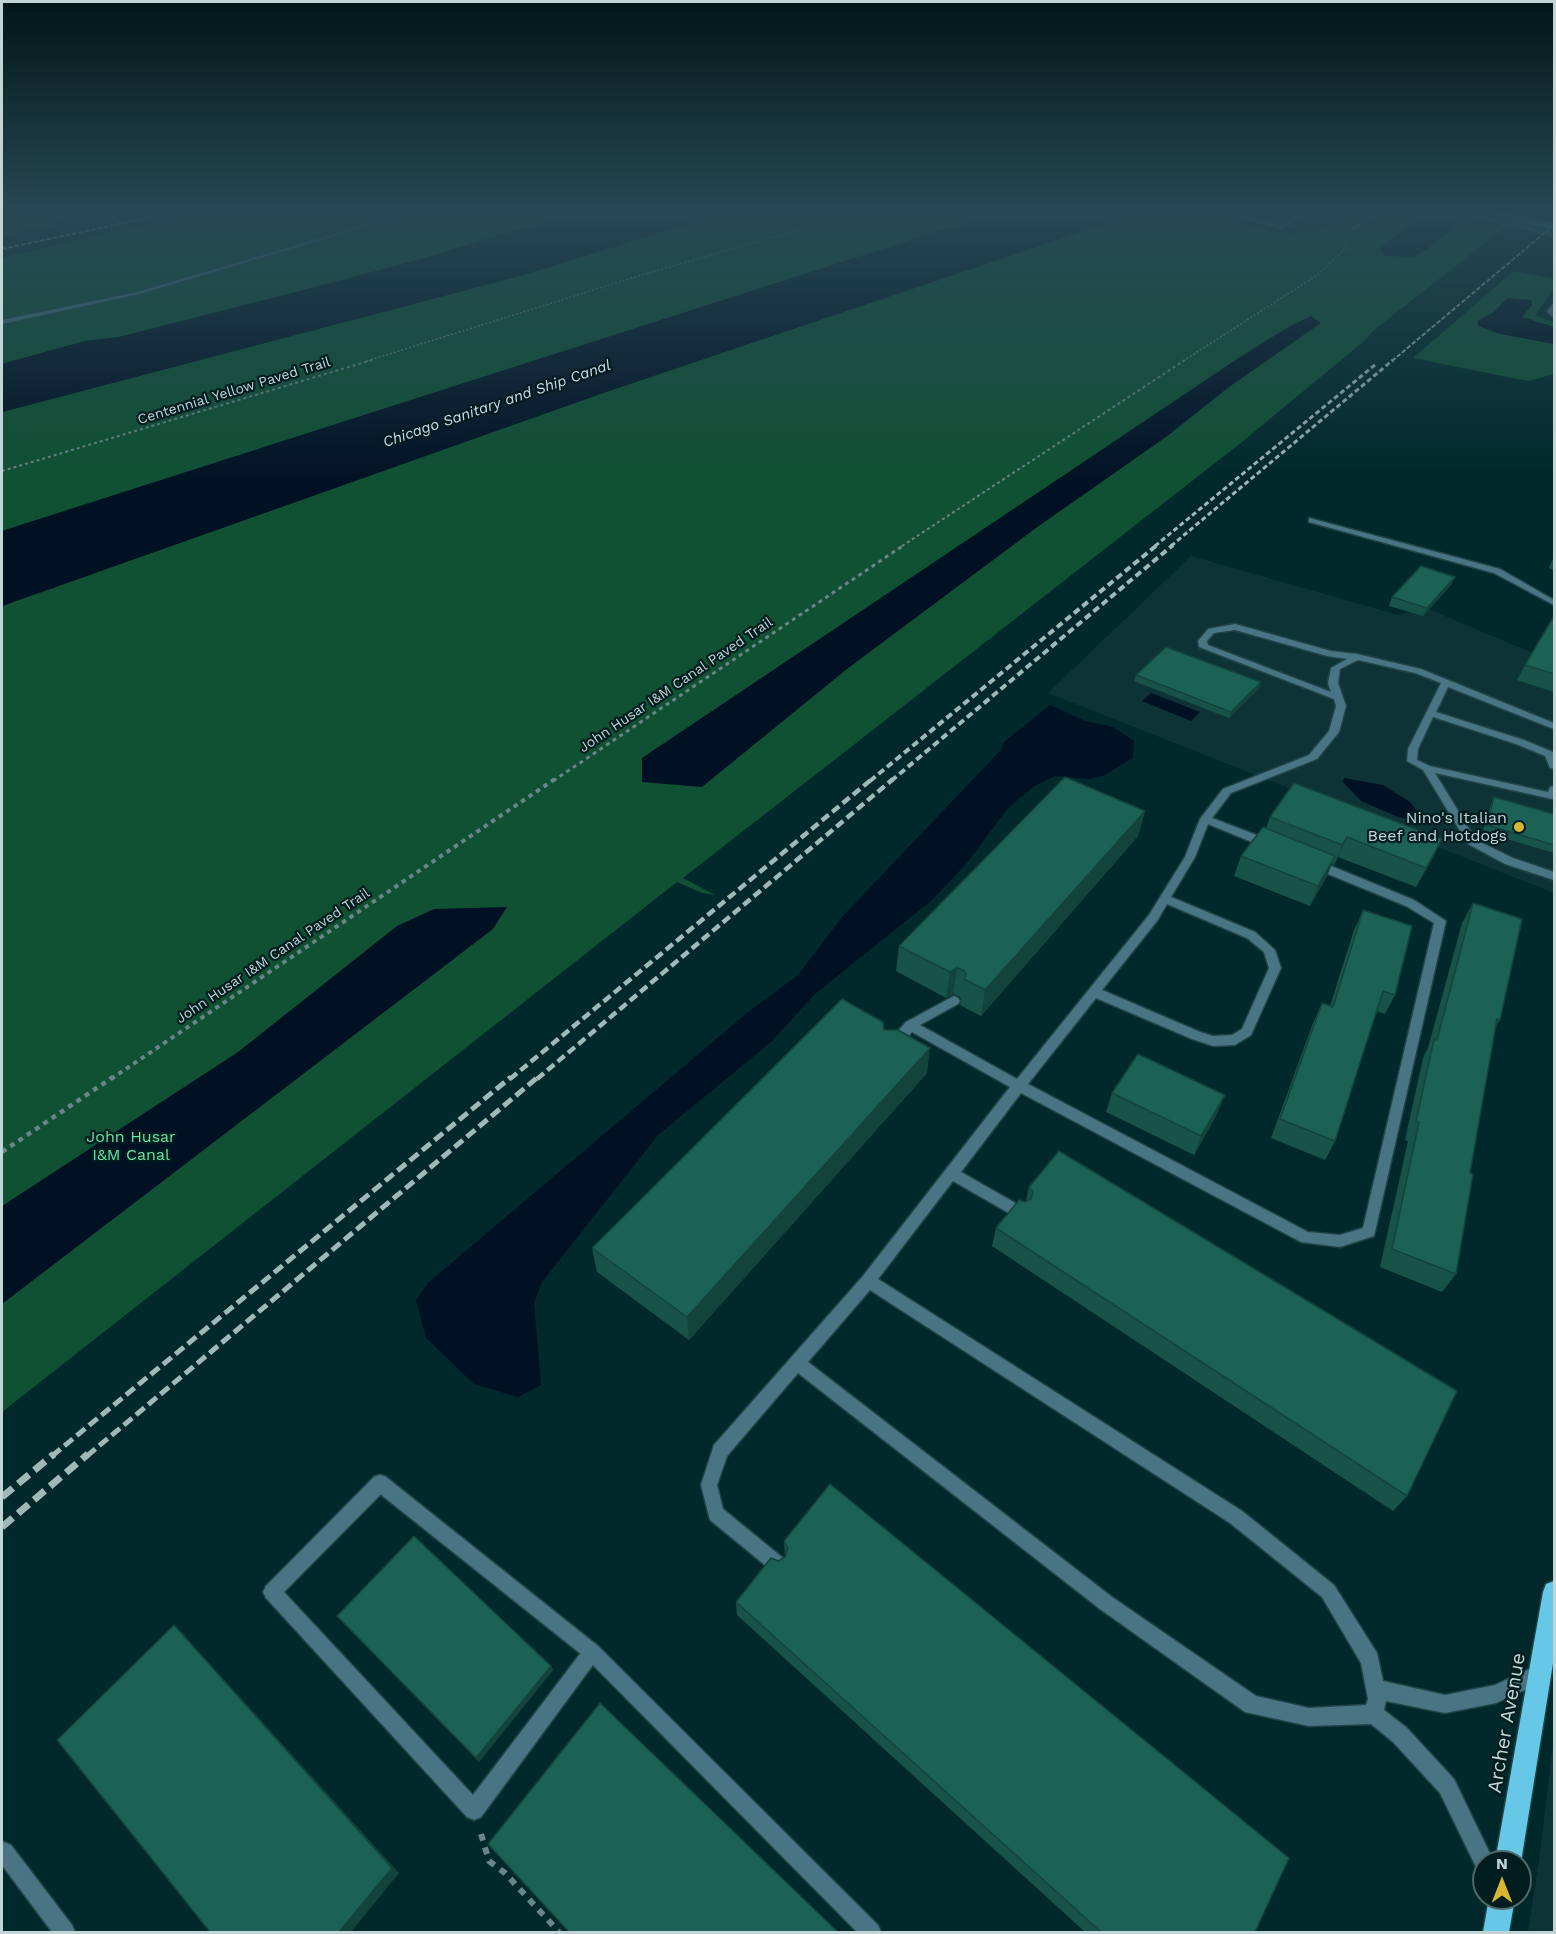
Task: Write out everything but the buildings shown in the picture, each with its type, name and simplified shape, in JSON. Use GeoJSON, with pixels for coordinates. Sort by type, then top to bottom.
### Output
{"type":"FeatureCollection","features":[{"type":"Feature","properties":{"kind":"main road","name":"Archer Avenue"},"geometry":{"type":"LineString","coordinates":[[1510,1850],[1554,1592]]}},
{"type":"Feature","properties":{"kind":"main road"},"geometry":{"type":"LineString","coordinates":[[1496,1932],[1499,1910]]}},
{"type":"Feature","properties":{"kind":"street"},"geometry":{"type":"LineString","coordinates":[[2,322],[86,305]]}},
{"type":"Feature","properties":{"kind":"street"},"geometry":{"type":"LineString","coordinates":[[1312,520],[1497,571],[1554,603]]}},
{"type":"Feature","properties":{"kind":"street"},"geometry":{"type":"LineString","coordinates":[[1337,697],[1204,647],[1202,641],[1211,631],[1235,627],[1330,654],[1357,657],[1418,671],[1445,684],[1554,726]]}},
{"type":"Feature","properties":{"kind":"street"},"geometry":{"type":"LineString","coordinates":[[777,1564],[716,1514],[709,1485],[720,1451],[868,1281],[1019,1086],[1154,918],[1190,857],[1205,819],[1227,791],[1314,757],[1335,732],[1341,706],[1333,683],[1336,668],[1357,657]]}},
{"type":"Feature","properties":{"kind":"street"},"geometry":{"type":"LineString","coordinates":[[1445,684],[1413,749],[1412,761],[1427,768],[1552,796],[1554,789]]}},
{"type":"Feature","properties":{"kind":"street"},"geometry":{"type":"LineString","coordinates":[[1431,713],[1520,742],[1549,754],[1554,766]]}},
{"type":"Feature","properties":{"kind":"street"},"geometry":{"type":"LineString","coordinates":[[1427,768],[1472,842],[1509,861],[1554,876]]}},
{"type":"Feature","properties":{"kind":"street"},"geometry":{"type":"LineString","coordinates":[[1205,819],[1277,848]]}},
{"type":"Feature","properties":{"kind":"street"},"geometry":{"type":"LineString","coordinates":[[910,1025],[1019,1086],[1306,1238],[1340,1241],[1369,1232],[1440,921],[1410,903],[1299,857]]}},
{"type":"Feature","properties":{"kind":"street"},"geometry":{"type":"LineString","coordinates":[[1095,992],[1196,1036],[1213,1041],[1235,1040],[1247,1032],[1275,968],[1269,950],[1251,935],[1165,899]]}},
{"type":"Feature","properties":{"kind":"street"},"geometry":{"type":"LineString","coordinates":[[888,1051],[910,1025],[954,1001]]}},
{"type":"Feature","properties":{"kind":"street"},"geometry":{"type":"LineString","coordinates":[[951,1173],[1020,1212]]}},
{"type":"Feature","properties":{"kind":"street"},"geometry":{"type":"LineString","coordinates":[[868,1281],[1236,1517],[1328,1591],[1371,1660],[1377,1699],[1374,1714]]}},
{"type":"Feature","properties":{"kind":"street"},"geometry":{"type":"LineString","coordinates":[[797,1363],[1106,1603],[1252,1705],[1309,1717],[1374,1714],[1400,1735],[1447,1786],[1478,1850]]}},
{"type":"Feature","properties":{"kind":"street"},"geometry":{"type":"LineString","coordinates":[[592,1652],[474,1810],[272,1592],[380,1483],[592,1652],[871,1932]]}},
{"type":"Feature","properties":{"kind":"street"},"geometry":{"type":"LineString","coordinates":[[1376,1689],[1445,1704],[1496,1694],[1541,1672]]}},
{"type":"Feature","properties":{"kind":"street"},"geometry":{"type":"LineString","coordinates":[[2,1854],[4,1852],[65,1932]]}},
{"type":"Feature","properties":{"kind":"path","name":"Centennial Yellow Paved Trail"},"geometry":{"type":"LineString","coordinates":[[2,471],[244,400],[545,305]]}},
{"type":"Feature","properties":{"kind":"path","name":"John Husar I&M Canal Paved Trail"},"geometry":{"type":"LineString","coordinates":[[2,1152],[1046,449],[1270,305]]}},
{"type":"Feature","properties":{"kind":"path"},"geometry":{"type":"LineString","coordinates":[[474,1810],[489,1861],[505,1873],[559,1932]]}},
{"type":"Feature","properties":{"kind":"shaded area"},"geometry":{"type":"Polygon","coordinates":[[[1191,556],[1398,615],[1426,608],[1554,662],[1554,893],[1048,693],[1191,556]]]}},
{"type":"Feature","properties":{"kind":"shaded area"},"geometry":{"type":"Polygon","coordinates":[[[1554,1735],[1554,1932],[1528,1932],[1554,1735]]]}},
{"type":"Feature","properties":{"kind":"green space"},"geometry":{"type":"Polygon","coordinates":[[[2,305],[244,305],[119,337],[85,341],[2,364],[2,305]]]}},
{"type":"Feature","properties":{"kind":"green space"},"geometry":{"type":"Polygon","coordinates":[[[409,305],[707,305],[2,531],[2,412],[409,305]]]}},
{"type":"Feature","properties":{"kind":"green space","name":"John Husar I&M Canal"},"geometry":{"type":"Polygon","coordinates":[[[863,305],[1406,305],[1242,442],[683,878],[715,895],[702,893],[677,882],[2,1412],[2,606],[606,392],[863,305]]]}},
{"type":"Feature","properties":{"kind":"green space"},"geometry":{"type":"Polygon","coordinates":[[[1474,305],[1542,305],[1535,316],[1554,322],[1554,374],[1528,381],[1413,358],[1474,305]]]}},
{"type":"Feature","properties":{"kind":"water"},"geometry":{"type":"Polygon","coordinates":[[[244,305],[409,305],[2,412],[2,364],[85,341],[119,337],[244,305]]]}},
{"type":"Feature","properties":{"kind":"water","name":"Chicago Sanitary and Ship Canal"},"geometry":{"type":"Polygon","coordinates":[[[707,305],[863,305],[606,392],[2,606],[2,531],[707,305]]]}},
{"type":"Feature","properties":{"kind":"water"},"geometry":{"type":"Polygon","coordinates":[[[1500,305],[1532,305],[1522,317],[1554,327],[1554,344],[1500,334],[1478,326],[1478,321],[1494,312],[1500,305]]]}},
{"type":"Feature","properties":{"kind":"water"},"geometry":{"type":"Polygon","coordinates":[[[1311,316],[1321,323],[1229,387],[1166,437],[1036,528],[847,669],[702,787],[642,782],[642,758],[1240,357],[1290,326],[1311,316]]]}},
{"type":"Feature","properties":{"kind":"water"},"geometry":{"type":"Polygon","coordinates":[[[1151,693],[1200,712],[1191,721],[1142,701],[1151,693]]]}},
{"type":"Feature","properties":{"kind":"water"},"geometry":{"type":"Polygon","coordinates":[[[1050,705],[1085,721],[1113,727],[1134,741],[1133,758],[1103,776],[1088,779],[1055,776],[1033,787],[1007,809],[967,863],[932,900],[815,994],[771,1042],[658,1135],[542,1282],[534,1303],[541,1385],[518,1397],[474,1384],[426,1338],[416,1300],[429,1282],[747,1013],[798,975],[842,917],[1001,750],[1004,742],[1050,705]]]}},
{"type":"Feature","properties":{"kind":"water"},"geometry":{"type":"Polygon","coordinates":[[[1344,778],[1383,785],[1410,802],[1418,812],[1414,820],[1398,817],[1361,801],[1343,782],[1344,778]]]}},
{"type":"Feature","properties":{"kind":"water"},"geometry":{"type":"Polygon","coordinates":[[[507,907],[493,929],[2,1304],[2,1206],[238,1052],[397,926],[434,909],[507,907]]]}},
{"type":"Feature","properties":{"kind":"railway"},"geometry":{"type":"LineString","coordinates":[[1392,361],[1458,305]]}},
{"type":"Feature","properties":{"kind":"railway"},"geometry":{"type":"LineString","coordinates":[[1171,546],[1393,360]]}},
{"type":"Feature","properties":{"kind":"railway"},"geometry":{"type":"LineString","coordinates":[[1155,546],[1376,364]]}},
{"type":"Feature","properties":{"kind":"railway"},"geometry":{"type":"LineString","coordinates":[[870,781],[1157,545]]}},
{"type":"Feature","properties":{"kind":"railway"},"geometry":{"type":"LineString","coordinates":[[891,781],[1173,545]]}},
{"type":"Feature","properties":{"kind":"railway"},"geometry":{"type":"LineString","coordinates":[[510,1079],[872,779]]}},
{"type":"Feature","properties":{"kind":"railway"},"geometry":{"type":"LineString","coordinates":[[537,1079],[893,779]]}},
{"type":"Feature","properties":{"kind":"railway"},"geometry":{"type":"LineString","coordinates":[[52,1456],[511,1077]]}},
{"type":"Feature","properties":{"kind":"railway"},"geometry":{"type":"LineString","coordinates":[[87,1456],[538,1077]]}},
{"type":"Feature","properties":{"kind":"railway"},"geometry":{"type":"LineString","coordinates":[[2,1497],[54,1454]]}},
{"type":"Feature","properties":{"kind":"railway"},"geometry":{"type":"LineString","coordinates":[[2,1527],[88,1454]]}},
{"type":"Feature","properties":{"kind":"place","name":"Nino's Italian Beef and Hotdogs"},"geometry":{"type":"Point","coordinates":[1519,827]}}]}
